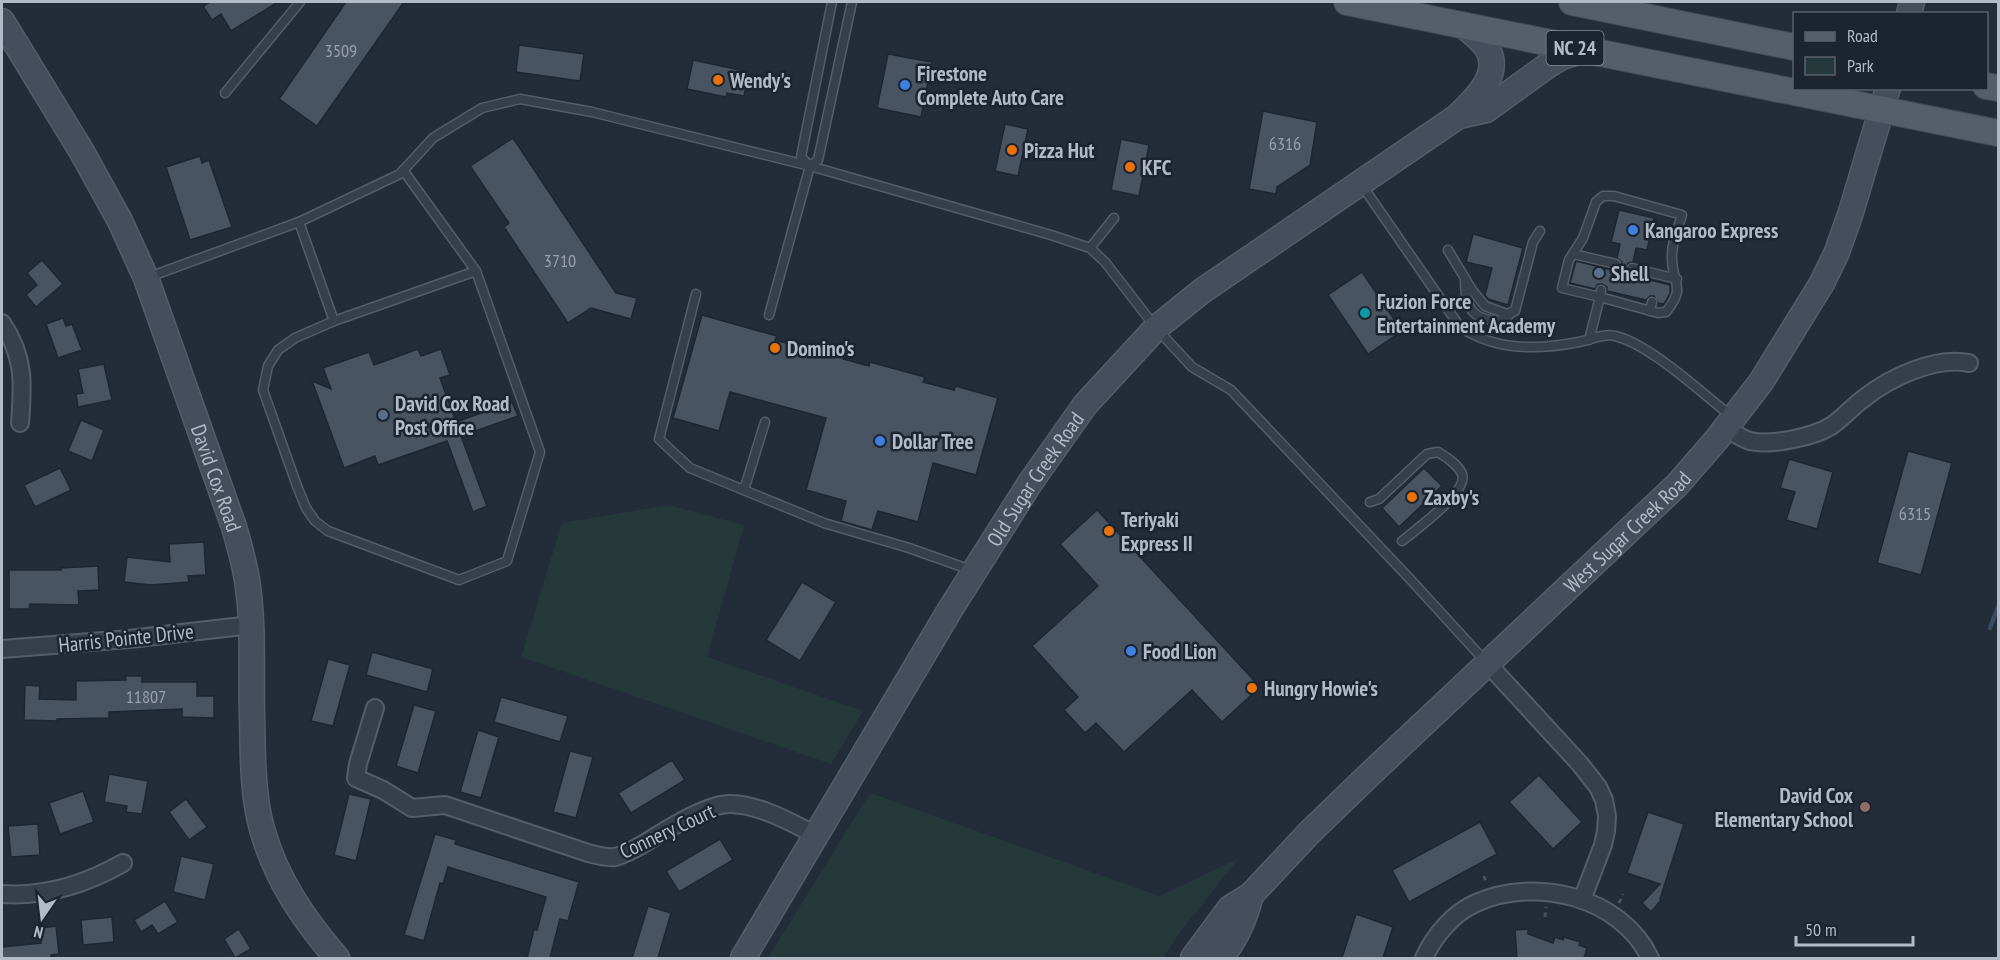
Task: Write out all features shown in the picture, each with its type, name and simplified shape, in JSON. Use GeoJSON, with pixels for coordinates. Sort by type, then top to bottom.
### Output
{"type":"FeatureCollection","features":[{"type":"Feature","properties":{"kind":"main road","name":"NC 24"},"geometry":{"type":"LineString","coordinates":[[1347,2],[1584,50],[1793,84]]}},
{"type":"Feature","properties":{"kind":"main road","name":"NC 24"},"geometry":{"type":"LineString","coordinates":[[1572,2],[1793,47]]}},
{"type":"Feature","properties":{"kind":"main road","name":"David Cox Road"},"geometry":{"type":"LineString","coordinates":[[2,21],[82,152],[120,221],[146,279],[234,527],[247,582],[253,751],[262,828],[273,862],[289,895],[337,958]]}},
{"type":"Feature","properties":{"kind":"main road","name":"Old Sugar Creek Road"},"geometry":{"type":"LineString","coordinates":[[742,958],[974,571],[1030,483],[1084,405],[1156,328],[1202,291],[1457,117],[1486,84],[1490,72],[1489,52],[1463,25]]}},
{"type":"Feature","properties":{"kind":"main road","name":"Old Sugar Creek Road"},"geometry":{"type":"LineString","coordinates":[[1457,117],[1486,110],[1547,66],[1563,57],[1584,50]]}},
{"type":"Feature","properties":{"kind":"main road","name":"NC 24"},"geometry":{"type":"LineString","coordinates":[[1830,90],[1885,99],[1998,134]]}},
{"type":"Feature","properties":{"kind":"main road","name":"West Sugar Creek Road"},"geometry":{"type":"LineString","coordinates":[[1193,958],[1230,908],[1251,895],[1322,821],[1677,484],[1729,423],[1783,348],[1822,283],[1837,252],[1885,99]]}},
{"type":"Feature","properties":{"kind":"main road","name":"West Sugar Creek Road"},"geometry":{"type":"LineString","coordinates":[[1220,958],[1231,946],[1245,916],[1251,895]]}},
{"type":"Feature","properties":{"kind":"street"},"geometry":{"type":"LineString","coordinates":[[2,323],[21,364],[23,384],[20,423]]}},
{"type":"Feature","properties":{"kind":"street"},"geometry":{"type":"LineString","coordinates":[[1729,423],[1749,441],[1782,441],[1811,434],[1830,427],[1888,381],[1942,361],[1969,363]]}},
{"type":"Feature","properties":{"kind":"street","name":"Harris Pointe Drive"},"geometry":{"type":"LineString","coordinates":[[2,650],[250,625]]}},
{"type":"Feature","properties":{"kind":"street"},"geometry":{"type":"LineString","coordinates":[[1488,664],[1580,764],[1604,800],[1607,816],[1604,838],[1582,900]]}},
{"type":"Feature","properties":{"kind":"street","name":"Connery Court"},"geometry":{"type":"LineString","coordinates":[[375,708],[356,778],[384,790],[412,808],[444,805],[604,857],[616,857],[628,852],[691,817],[714,807],[729,804],[769,813],[816,835]]}},
{"type":"Feature","properties":{"kind":"street"},"geometry":{"type":"LineString","coordinates":[[2,894],[45,892],[63,888],[109,871],[123,863]]}},
{"type":"Feature","properties":{"kind":"street"},"geometry":{"type":"LineString","coordinates":[[1424,958],[1444,927],[1460,913],[1476,903],[1505,894],[1531,890],[1558,892],[1582,900],[1612,915],[1629,928],[1645,946],[1650,958]]}},
{"type":"Feature","properties":{"kind":"lane"},"geometry":{"type":"LineString","coordinates":[[225,93],[300,2]]}},
{"type":"Feature","properties":{"kind":"lane"},"geometry":{"type":"LineString","coordinates":[[810,166],[801,157],[832,2]]}},
{"type":"Feature","properties":{"kind":"lane"},"geometry":{"type":"LineString","coordinates":[[769,315],[810,166],[818,160],[852,2]]}},
{"type":"Feature","properties":{"kind":"lane"},"geometry":{"type":"LineString","coordinates":[[146,279],[299,222],[400,174],[433,138],[482,108],[520,99],[592,112],[810,166],[1090,248],[1105,262],[1156,328],[1192,367],[1231,390],[1488,664]]}},
{"type":"Feature","properties":{"kind":"lane"},"geometry":{"type":"LineString","coordinates":[[403,170],[476,271],[540,452],[507,561],[459,580],[328,531],[315,521],[306,508],[263,390],[267,366],[278,350],[295,338],[334,321],[476,271]]}},
{"type":"Feature","properties":{"kind":"lane"},"geometry":{"type":"LineString","coordinates":[[1360,182],[1460,327],[1474,336],[1517,347],[1555,346],[1613,335],[1641,346],[1729,423]]}},
{"type":"Feature","properties":{"kind":"lane"},"geometry":{"type":"LineString","coordinates":[[1604,196],[1614,196],[1682,215],[1672,259],[1677,279],[1678,288],[1674,302],[1666,312],[1658,313],[1635,302],[1582,289],[1562,288],[1569,260],[1583,238],[1596,202],[1604,196]]}},
{"type":"Feature","properties":{"kind":"lane"},"geometry":{"type":"LineString","coordinates":[[1090,248],[1114,218]]}},
{"type":"Feature","properties":{"kind":"lane"},"geometry":{"type":"LineString","coordinates":[[299,222],[334,321]]}},
{"type":"Feature","properties":{"kind":"lane"},"geometry":{"type":"LineString","coordinates":[[1465,278],[1465,294],[1471,310],[1478,318],[1494,321],[1505,320],[1519,301],[1533,242],[1540,231]]}},
{"type":"Feature","properties":{"kind":"lane"},"geometry":{"type":"LineString","coordinates":[[1448,250],[1485,306],[1507,314],[1513,311]]}},
{"type":"Feature","properties":{"kind":"lane"},"geometry":{"type":"LineString","coordinates":[[1573,254],[1588,261],[1610,265]]}},
{"type":"Feature","properties":{"kind":"lane"},"geometry":{"type":"LineString","coordinates":[[1632,268],[1641,274],[1657,278],[1677,279]]}},
{"type":"Feature","properties":{"kind":"lane"},"geometry":{"type":"LineString","coordinates":[[696,294],[659,438],[690,468],[824,523],[909,548],[974,571]]}},
{"type":"Feature","properties":{"kind":"lane"},"geometry":{"type":"LineString","coordinates":[[1589,340],[1601,294]]}},
{"type":"Feature","properties":{"kind":"lane"},"geometry":{"type":"LineString","coordinates":[[1650,311],[1652,302]]}},
{"type":"Feature","properties":{"kind":"lane"},"geometry":{"type":"LineString","coordinates":[[744,490],[765,422]]}},
{"type":"Feature","properties":{"kind":"lane"},"geometry":{"type":"LineString","coordinates":[[1370,502],[1379,499],[1426,454],[1438,452],[1450,460],[1461,472],[1463,479],[1457,494],[1402,541]]}},
{"type":"Feature","properties":{"kind":"green space"},"geometry":{"type":"Polygon","coordinates":[[[668,505],[744,525],[707,657],[863,711],[831,764],[521,657],[562,523],[668,505]]]}},
{"type":"Feature","properties":{"kind":"green space"},"geometry":{"type":"Polygon","coordinates":[[[870,793],[1159,896],[1238,859],[1180,932],[1163,958],[768,958],[870,793]]]}},
{"type":"Feature","properties":{"kind":"building"},"geometry":{"type":"Polygon","coordinates":[[[210,2],[278,2],[231,31],[221,14],[212,20],[203,6],[210,2]]]}},
{"type":"Feature","properties":{"kind":"building"},"geometry":{"type":"Polygon","coordinates":[[[346,2],[404,2],[317,126],[279,99],[346,2]]]}},
{"type":"Feature","properties":{"kind":"building"},"geometry":{"type":"Polygon","coordinates":[[[519,45],[584,54],[580,81],[516,72],[519,45]]]}},
{"type":"Feature","properties":{"kind":"building","name":"Firestone Complete Auto Care"},"geometry":{"type":"Polygon","coordinates":[[[888,54],[932,62],[921,117],[877,108],[888,54]]]}},
{"type":"Feature","properties":{"kind":"building","name":"Wendy's"},"geometry":{"type":"Polygon","coordinates":[[[693,60],[749,72],[744,96],[727,93],[726,97],[687,89],[693,60]]]}},
{"type":"Feature","properties":{"kind":"building"},"geometry":{"type":"Polygon","coordinates":[[[1263,111],[1317,122],[1310,165],[1277,187],[1276,194],[1249,189],[1263,111]]]}},
{"type":"Feature","properties":{"kind":"building","name":"Pizza Hut"},"geometry":{"type":"Polygon","coordinates":[[[1005,124],[1028,129],[1018,176],[995,171],[1005,124]]]}},
{"type":"Feature","properties":{"kind":"building"},"geometry":{"type":"Polygon","coordinates":[[[513,138],[616,293],[637,298],[631,319],[591,308],[568,323],[504,227],[509,223],[470,166],[513,138]]]}},
{"type":"Feature","properties":{"kind":"building","name":"KFC"},"geometry":{"type":"Polygon","coordinates":[[[1121,139],[1149,145],[1139,196],[1111,190],[1121,139]]]}},
{"type":"Feature","properties":{"kind":"building"},"geometry":{"type":"Polygon","coordinates":[[[200,156],[202,163],[209,160],[232,227],[190,240],[166,167],[200,156]]]}},
{"type":"Feature","properties":{"kind":"building","name":"Shell"},"geometry":{"type":"Polygon","coordinates":[[[1619,210],[1654,218],[1647,250],[1636,248],[1633,262],[1628,263],[1626,269],[1630,275],[1670,285],[1670,294],[1664,304],[1658,303],[1654,296],[1646,300],[1607,291],[1607,287],[1602,284],[1598,284],[1595,289],[1570,283],[1576,261],[1615,271],[1621,268],[1622,262],[1617,258],[1620,244],[1611,242],[1619,210]]]}},
{"type":"Feature","properties":{"kind":"building"},"geometry":{"type":"Polygon","coordinates":[[[1473,234],[1523,248],[1508,305],[1488,299],[1485,295],[1492,268],[1466,262],[1473,234]]]}},
{"type":"Feature","properties":{"kind":"building"},"geometry":{"type":"Polygon","coordinates":[[[42,260],[63,284],[36,307],[26,295],[37,285],[27,273],[42,260]]]}},
{"type":"Feature","properties":{"kind":"building","name":"Fuzion Force Entertainment Academy"},"geometry":{"type":"Polygon","coordinates":[[[1362,272],[1402,331],[1368,354],[1328,295],[1362,272]]]}},
{"type":"Feature","properties":{"kind":"building"},"geometry":{"type":"Polygon","coordinates":[[[702,315],[777,336],[775,340],[816,351],[817,347],[844,355],[843,359],[869,366],[870,362],[925,377],[923,382],[954,390],[956,386],[998,398],[976,475],[933,463],[918,522],[878,511],[872,530],[841,521],[846,501],[806,490],[826,418],[730,392],[719,431],[673,418],[702,315]]]}},
{"type":"Feature","properties":{"kind":"building"},"geometry":{"type":"Polygon","coordinates":[[[63,318],[66,326],[72,324],[82,350],[58,358],[46,324],[63,318]]]}},
{"type":"Feature","properties":{"kind":"building","name":"David Cox Road Post Office"},"geometry":{"type":"Polygon","coordinates":[[[418,349],[421,356],[441,349],[450,375],[440,378],[456,422],[512,402],[518,416],[461,436],[487,506],[473,512],[447,441],[378,465],[375,456],[344,468],[312,381],[331,389],[323,368],[369,352],[374,365],[418,349]]]}},
{"type":"Feature","properties":{"kind":"building"},"geometry":{"type":"Polygon","coordinates":[[[104,364],[112,400],[78,407],[76,394],[83,393],[78,369],[104,364]]]}},
{"type":"Feature","properties":{"kind":"building"},"geometry":{"type":"Polygon","coordinates":[[[81,420],[104,430],[92,461],[68,451],[81,420]]]}},
{"type":"Feature","properties":{"kind":"building"},"geometry":{"type":"Polygon","coordinates":[[[1908,451],[1952,463],[1921,575],[1877,563],[1908,451]]]}},
{"type":"Feature","properties":{"kind":"building"},"geometry":{"type":"Polygon","coordinates":[[[1789,459],[1833,472],[1817,529],[1786,520],[1795,492],[1780,488],[1789,459]]]}},
{"type":"Feature","properties":{"kind":"building"},"geometry":{"type":"Polygon","coordinates":[[[60,468],[71,490],[35,507],[24,485],[60,468]]]}},
{"type":"Feature","properties":{"kind":"building","name":"Zaxby's"},"geometry":{"type":"Polygon","coordinates":[[[1424,468],[1442,486],[1399,527],[1382,508],[1424,468]]]}},
{"type":"Feature","properties":{"kind":"building","name":"Food Lion"},"geometry":{"type":"Polygon","coordinates":[[[1097,510],[1260,687],[1222,722],[1192,690],[1124,752],[1096,723],[1085,733],[1064,710],[1078,697],[1032,646],[1098,586],[1060,544],[1097,510]]]}},
{"type":"Feature","properties":{"kind":"building"},"geometry":{"type":"Polygon","coordinates":[[[204,542],[206,575],[188,576],[189,582],[151,585],[124,582],[127,557],[170,562],[169,544],[204,542]]]}},
{"type":"Feature","properties":{"kind":"building"},"geometry":{"type":"Polygon","coordinates":[[[98,566],[99,590],[78,591],[79,605],[30,604],[29,609],[9,609],[9,570],[61,570],[61,568],[98,566]]]}},
{"type":"Feature","properties":{"kind":"building"},"geometry":{"type":"Polygon","coordinates":[[[802,582],[836,602],[800,661],[766,640],[802,582]]]}},
{"type":"Feature","properties":{"kind":"building"},"geometry":{"type":"Polygon","coordinates":[[[372,652],[433,669],[427,692],[366,675],[372,652]]]}},
{"type":"Feature","properties":{"kind":"building"},"geometry":{"type":"Polygon","coordinates":[[[328,659],[350,665],[333,726],[311,721],[328,659]]]}},
{"type":"Feature","properties":{"kind":"building"},"geometry":{"type":"Polygon","coordinates":[[[125,676],[142,676],[142,682],[197,682],[197,696],[214,696],[214,718],[182,717],[182,709],[109,712],[109,718],[24,720],[25,685],[40,686],[39,699],[76,700],[76,681],[126,680],[125,676]]]}},
{"type":"Feature","properties":{"kind":"building"},"geometry":{"type":"Polygon","coordinates":[[[501,697],[568,716],[560,742],[494,722],[501,697]]]}},
{"type":"Feature","properties":{"kind":"building"},"geometry":{"type":"Polygon","coordinates":[[[414,705],[436,711],[418,773],[396,766],[414,705]]]}},
{"type":"Feature","properties":{"kind":"building"},"geometry":{"type":"Polygon","coordinates":[[[478,730],[499,737],[481,798],[460,792],[478,730]]]}},
{"type":"Feature","properties":{"kind":"building"},"geometry":{"type":"Polygon","coordinates":[[[570,751],[593,757],[576,818],[553,812],[570,751]]]}},
{"type":"Feature","properties":{"kind":"building"},"geometry":{"type":"Polygon","coordinates":[[[672,760],[685,780],[631,813],[618,793],[672,760]]]}},
{"type":"Feature","properties":{"kind":"building"},"geometry":{"type":"Polygon","coordinates":[[[109,774],[148,781],[142,814],[126,812],[127,806],[104,802],[109,774]]]}},
{"type":"Feature","properties":{"kind":"building"},"geometry":{"type":"Polygon","coordinates":[[[1539,775],[1582,822],[1553,849],[1509,802],[1539,775]]]}},
{"type":"Feature","properties":{"kind":"building"},"geometry":{"type":"Polygon","coordinates":[[[83,791],[94,822],[60,834],[49,803],[83,791]]]}},
{"type":"Feature","properties":{"kind":"building"},"geometry":{"type":"Polygon","coordinates":[[[349,794],[371,799],[356,861],[334,855],[349,794]]]}},
{"type":"Feature","properties":{"kind":"building"},"geometry":{"type":"Polygon","coordinates":[[[186,799],[207,827],[189,840],[169,812],[186,799]]]}},
{"type":"Feature","properties":{"kind":"building"},"geometry":{"type":"Polygon","coordinates":[[[1648,812],[1684,824],[1661,900],[1651,912],[1642,903],[1660,884],[1627,873],[1648,812]]]}},
{"type":"Feature","properties":{"kind":"building"},"geometry":{"type":"Polygon","coordinates":[[[1480,822],[1497,854],[1409,902],[1392,870],[1480,822]]]}},
{"type":"Feature","properties":{"kind":"building"},"geometry":{"type":"Polygon","coordinates":[[[38,824],[40,855],[11,857],[8,826],[38,824]]]}},
{"type":"Feature","properties":{"kind":"building"},"geometry":{"type":"Polygon","coordinates":[[[435,834],[456,840],[455,844],[579,882],[568,921],[560,919],[550,958],[527,958],[534,929],[537,930],[546,897],[448,867],[443,884],[440,883],[424,941],[404,935],[435,834]]]}},
{"type":"Feature","properties":{"kind":"building"},"geometry":{"type":"Polygon","coordinates":[[[720,839],[733,860],[679,892],[666,871],[720,839]]]}},
{"type":"Feature","properties":{"kind":"building"},"geometry":{"type":"Polygon","coordinates":[[[181,856],[214,864],[205,900],[173,892],[181,856]]]}},
{"type":"Feature","properties":{"kind":"building"},"geometry":{"type":"Polygon","coordinates":[[[165,901],[178,922],[158,934],[152,925],[141,932],[134,920],[165,901]]]}},
{"type":"Feature","properties":{"kind":"building"},"geometry":{"type":"Polygon","coordinates":[[[648,906],[671,913],[658,958],[632,958],[648,906]]]}},
{"type":"Feature","properties":{"kind":"building"},"geometry":{"type":"Polygon","coordinates":[[[1356,914],[1393,927],[1383,958],[1342,958],[1356,914]]]}},
{"type":"Feature","properties":{"kind":"building"},"geometry":{"type":"Polygon","coordinates":[[[112,917],[114,942],[83,945],[81,920],[112,917]]]}},
{"type":"Feature","properties":{"kind":"building"},"geometry":{"type":"Polygon","coordinates":[[[56,926],[59,954],[51,955],[51,958],[2,958],[2,947],[41,943],[40,928],[56,926]]]}},
{"type":"Feature","properties":{"kind":"building"},"geometry":{"type":"Polygon","coordinates":[[[239,929],[251,949],[235,958],[224,939],[239,929]]]}},
{"type":"Feature","properties":{"kind":"building"},"geometry":{"type":"Polygon","coordinates":[[[1528,929],[1528,934],[1553,943],[1555,937],[1580,942],[1579,945],[1587,948],[1584,958],[1517,958],[1515,930],[1528,929]]]}},
{"type":"Feature","properties":{"kind":"waterway"},"geometry":{"type":"LineString","coordinates":[[1990,628],[1998,607]]}},
{"type":"Feature","properties":{"kind":"place","name":"Wendy's"},"geometry":{"type":"Point","coordinates":[718,80]}},
{"type":"Feature","properties":{"kind":"place","name":"Firestone Complete Auto Care"},"geometry":{"type":"Point","coordinates":[905,85]}},
{"type":"Feature","properties":{"kind":"place","name":"Pizza Hut"},"geometry":{"type":"Point","coordinates":[1012,150]}},
{"type":"Feature","properties":{"kind":"place","name":"KFC"},"geometry":{"type":"Point","coordinates":[1130,167]}},
{"type":"Feature","properties":{"kind":"place","name":"Kangaroo Express"},"geometry":{"type":"Point","coordinates":[1633,230]}},
{"type":"Feature","properties":{"kind":"place","name":"Shell"},"geometry":{"type":"Point","coordinates":[1599,273]}},
{"type":"Feature","properties":{"kind":"place","name":"Fuzion Force Entertainment Academy"},"geometry":{"type":"Point","coordinates":[1365,313]}},
{"type":"Feature","properties":{"kind":"place","name":"Domino's"},"geometry":{"type":"Point","coordinates":[775,348]}},
{"type":"Feature","properties":{"kind":"place","name":"David Cox Road Post Office"},"geometry":{"type":"Point","coordinates":[383,415]}},
{"type":"Feature","properties":{"kind":"place","name":"Dollar Tree"},"geometry":{"type":"Point","coordinates":[880,441]}},
{"type":"Feature","properties":{"kind":"place","name":"Zaxby's"},"geometry":{"type":"Point","coordinates":[1412,497]}},
{"type":"Feature","properties":{"kind":"place","name":"Teriyaki Express II"},"geometry":{"type":"Point","coordinates":[1109,531]}},
{"type":"Feature","properties":{"kind":"place","name":"Food Lion"},"geometry":{"type":"Point","coordinates":[1131,651]}},
{"type":"Feature","properties":{"kind":"place","name":"Hungry Howie's"},"geometry":{"type":"Point","coordinates":[1252,688]}},
{"type":"Feature","properties":{"kind":"place","name":"David Cox Elementary School"},"geometry":{"type":"Point","coordinates":[1865,807]}}]}
